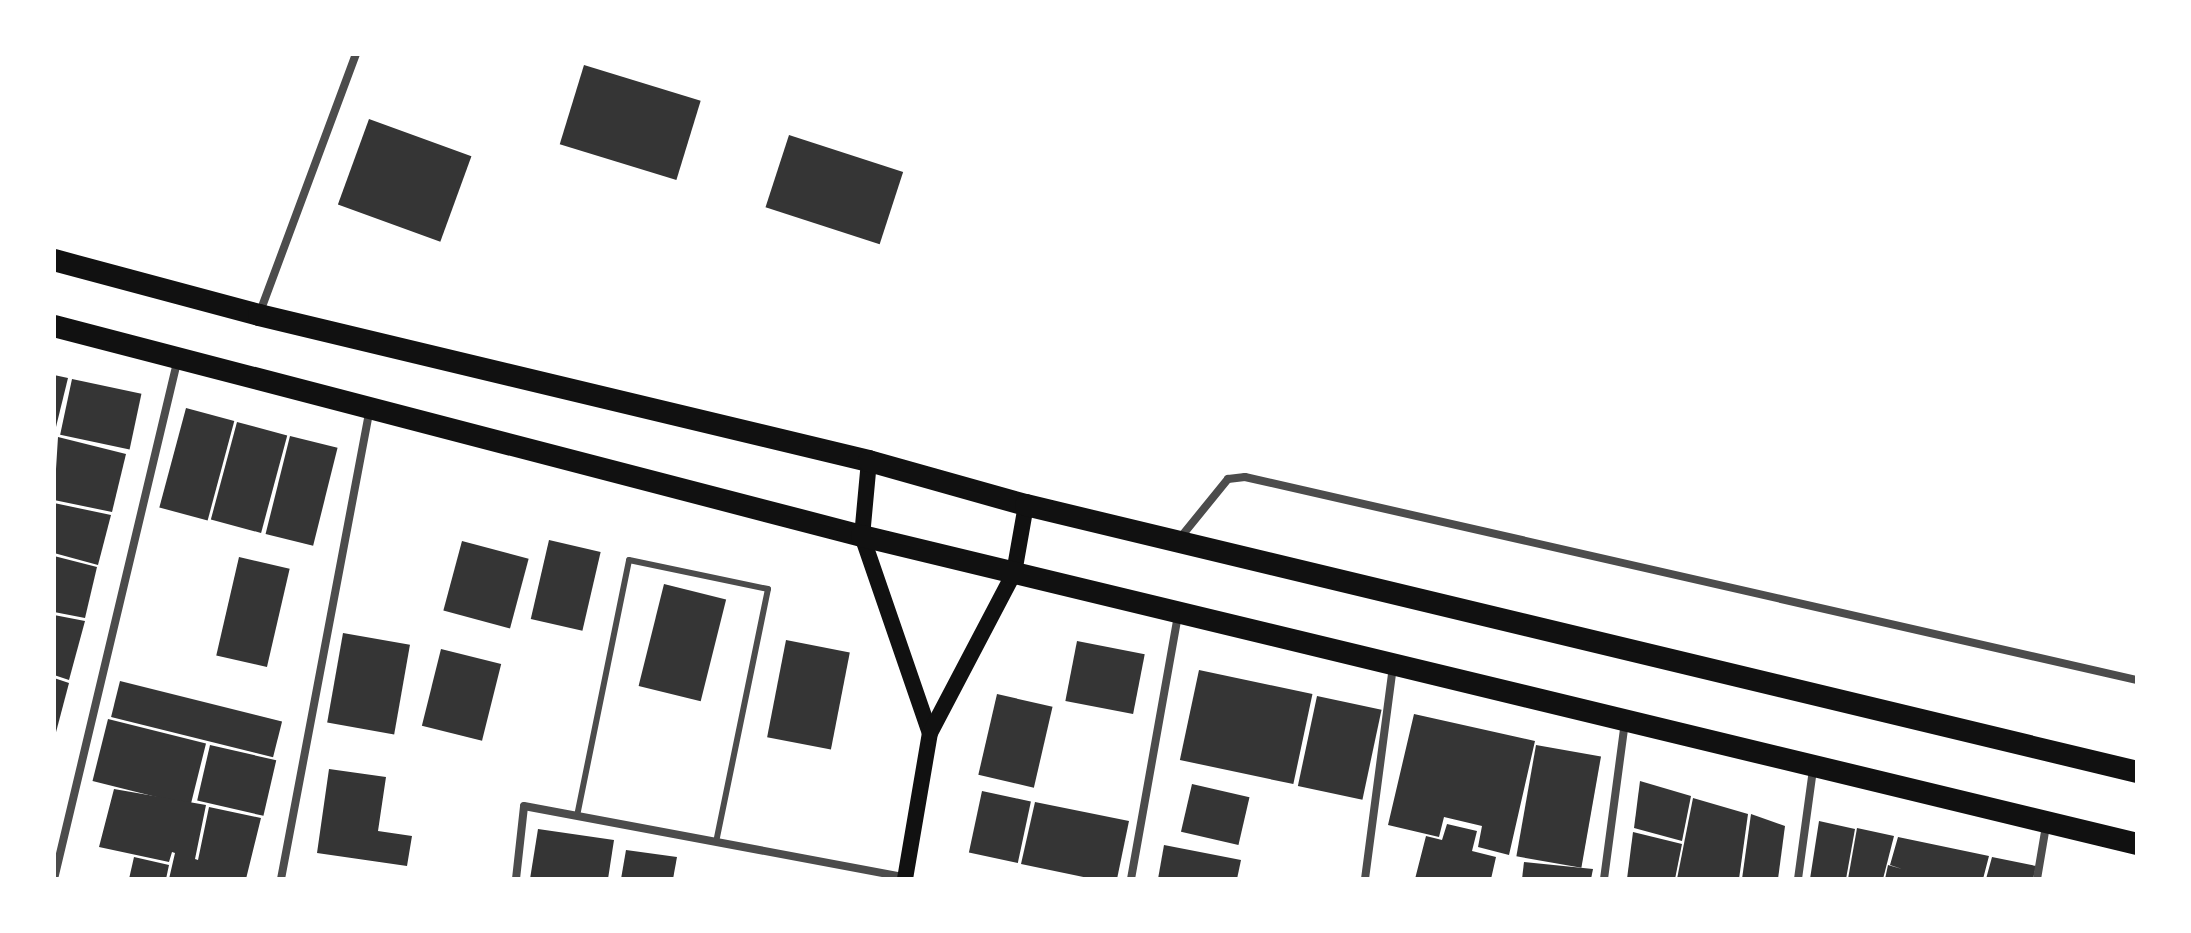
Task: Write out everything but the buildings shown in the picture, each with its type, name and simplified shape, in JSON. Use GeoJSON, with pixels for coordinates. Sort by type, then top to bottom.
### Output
{"type":"FeatureCollection","features":[{"type":"Feature","properties":{"kind":"highway"},"geometry":{"type":"LineString","coordinates":[[54,260],[259,315],[869,461],[1026,505],[2137,772]]}},
{"type":"Feature","properties":{"kind":"highway"},"geometry":{"type":"LineString","coordinates":[[54,326],[862,536],[2137,844]]}},
{"type":"Feature","properties":{"kind":"main road"},"geometry":{"type":"LineString","coordinates":[[869,461],[862,536],[930,733]]}},
{"type":"Feature","properties":{"kind":"main road"},"geometry":{"type":"LineString","coordinates":[[905,878],[930,733],[1014,573],[1026,505]]}},
{"type":"Feature","properties":{"kind":"street"},"geometry":{"type":"LineString","coordinates":[[259,315],[356,54]]}},
{"type":"Feature","properties":{"kind":"street"},"geometry":{"type":"LineString","coordinates":[[54,879],[178,357]]}},
{"type":"Feature","properties":{"kind":"street"},"geometry":{"type":"LineString","coordinates":[[281,879],[370,406]]}},
{"type":"Feature","properties":{"kind":"street"},"geometry":{"type":"LineString","coordinates":[[1177,541],[1228,479],[1245,477],[2137,680]]}},
{"type":"Feature","properties":{"kind":"street"},"geometry":{"type":"LineString","coordinates":[[1131,879],[1178,613]]}},
{"type":"Feature","properties":{"kind":"street"},"geometry":{"type":"LineString","coordinates":[[1365,879],[1393,663]]}},
{"type":"Feature","properties":{"kind":"street"},"geometry":{"type":"LineString","coordinates":[[1604,879],[1625,718]]}},
{"type":"Feature","properties":{"kind":"street"},"geometry":{"type":"LineString","coordinates":[[1798,879],[1814,767]]}},
{"type":"Feature","properties":{"kind":"street"},"geometry":{"type":"LineString","coordinates":[[516,879],[524,806],[905,878]]}},
{"type":"Feature","properties":{"kind":"street"},"geometry":{"type":"LineString","coordinates":[[2037,879],[2047,821]]}},
{"type":"Feature","properties":{"kind":"lane"},"geometry":{"type":"LineString","coordinates":[[577,816],[629,560],[768,589],[716,842]]}}]}
